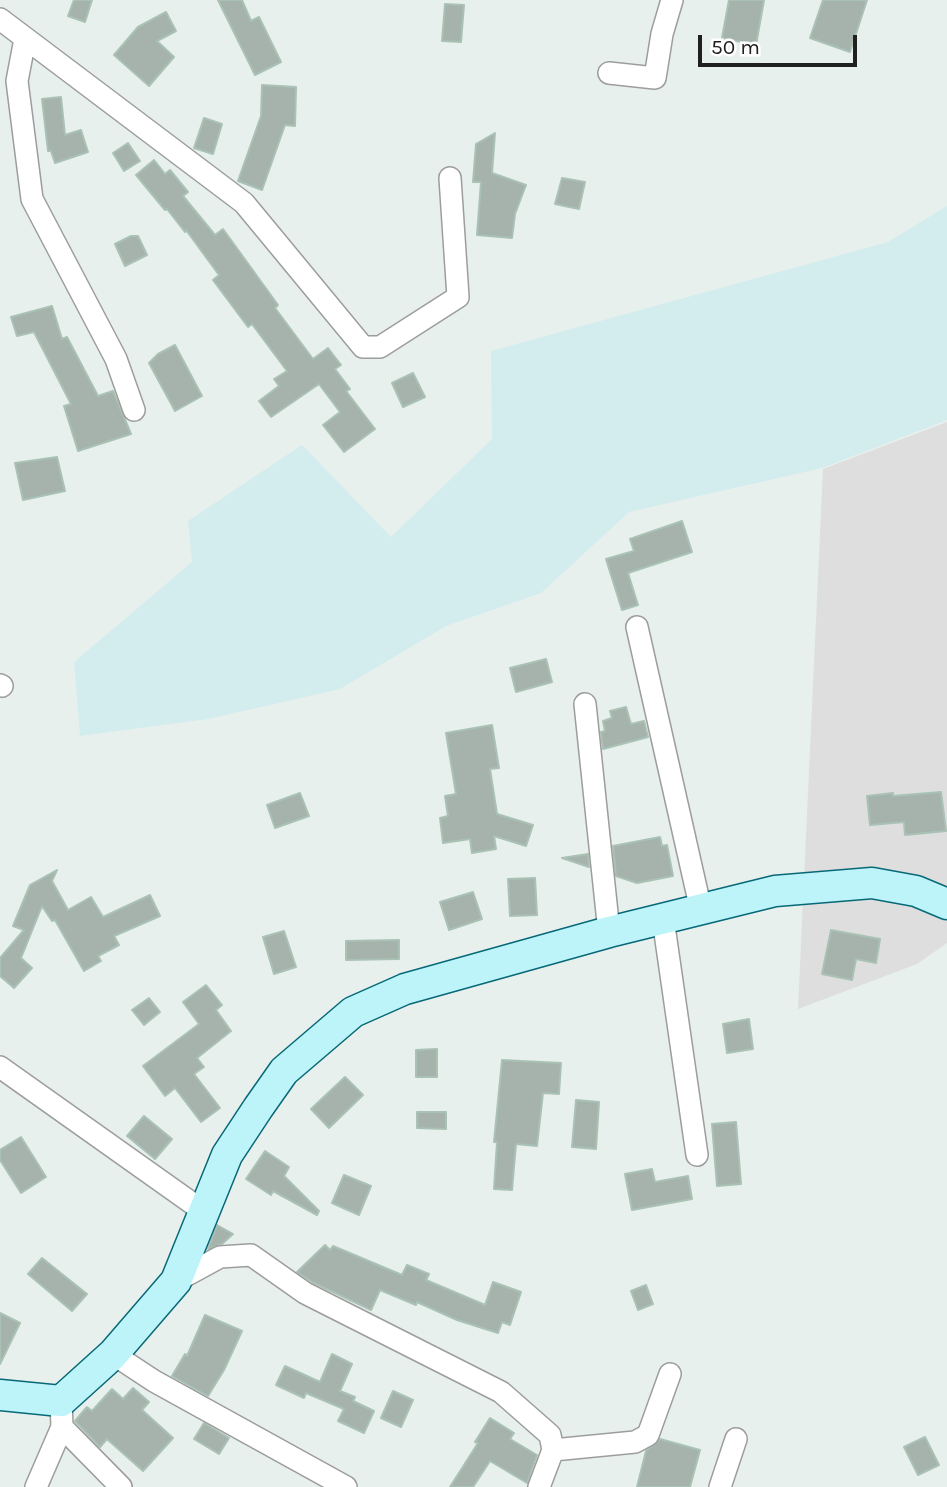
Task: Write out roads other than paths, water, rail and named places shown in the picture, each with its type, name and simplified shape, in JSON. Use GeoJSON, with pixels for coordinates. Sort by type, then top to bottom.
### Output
{"type":"FeatureCollection","features":[{"type":"Feature","properties":{"kind":"street"},"geometry":{"type":"LineString","coordinates":[[609,73],[655,78],[672,0]]}},
{"type":"Feature","properties":{"kind":"street"},"geometry":{"type":"LineString","coordinates":[[0,19],[244,203],[363,347],[380,347],[458,297],[450,178]]}},
{"type":"Feature","properties":{"kind":"street"},"geometry":{"type":"LineString","coordinates":[[25,39],[16,81],[33,199],[116,359],[134,410]]}},
{"type":"Feature","properties":{"kind":"street"},"geometry":{"type":"LineString","coordinates":[[637,627],[701,910]]}},
{"type":"Feature","properties":{"kind":"street"},"geometry":{"type":"LineString","coordinates":[[585,704],[609,932]]}},
{"type":"Feature","properties":{"kind":"street"},"geometry":{"type":"LineString","coordinates":[[36,1487],[61,1414],[176,1281],[227,1155],[284,1071],[353,1012],[405,989],[609,932],[775,891],[872,883],[916,891],[947,904]]}},
{"type":"Feature","properties":{"kind":"street"},"geometry":{"type":"LineString","coordinates":[[663,919],[697,1155]]}},
{"type":"Feature","properties":{"kind":"street"},"geometry":{"type":"LineString","coordinates":[[0,1067],[203,1212]]}},
{"type":"Feature","properties":{"kind":"street"},"geometry":{"type":"LineString","coordinates":[[176,1281],[220,1257],[251,1255],[305,1293],[501,1392],[550,1436],[553,1450],[539,1487]]}},
{"type":"Feature","properties":{"kind":"street"},"geometry":{"type":"LineString","coordinates":[[113,1354],[154,1381],[346,1487]]}},
{"type":"Feature","properties":{"kind":"street"},"geometry":{"type":"LineString","coordinates":[[553,1450],[635,1442],[648,1434],[670,1374]]}},
{"type":"Feature","properties":{"kind":"street"},"geometry":{"type":"LineString","coordinates":[[0,1395],[61,1414],[121,1487]]}},
{"type":"Feature","properties":{"kind":"street"},"geometry":{"type":"LineString","coordinates":[[720,1487],[736,1439]]}}]}
